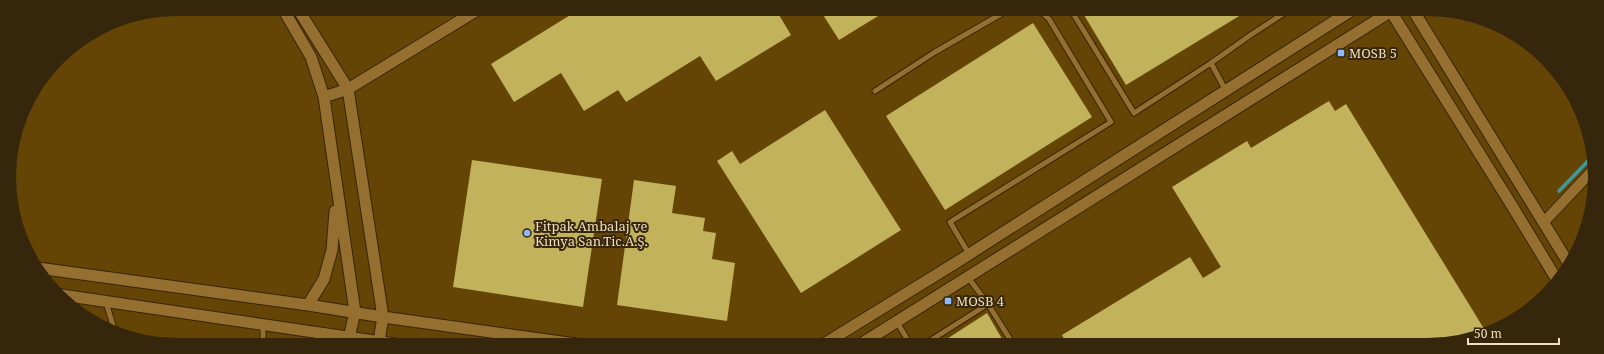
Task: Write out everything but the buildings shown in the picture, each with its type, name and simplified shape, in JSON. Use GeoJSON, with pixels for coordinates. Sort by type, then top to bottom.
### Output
{"type":"FeatureCollection","features":[{"type":"Feature","properties":{"kind":"street"},"geometry":{"type":"LineString","coordinates":[[69,296],[349,338],[355,312],[324,97],[311,57],[287,16]]}},
{"type":"Feature","properties":{"kind":"street"},"geometry":{"type":"LineString","coordinates":[[302,16],[348,89],[383,317],[380,338]]}},
{"type":"Feature","properties":{"kind":"street"},"geometry":{"type":"LineString","coordinates":[[324,97],[348,89],[468,16]]}},
{"type":"Feature","properties":{"kind":"street"},"geometry":{"type":"LineString","coordinates":[[834,338],[957,262],[1343,16]]}},
{"type":"Feature","properties":{"kind":"street"},"geometry":{"type":"LineString","coordinates":[[876,338],[896,322],[967,276],[1383,16]]}},
{"type":"Feature","properties":{"kind":"street"},"geometry":{"type":"LineString","coordinates":[[1394,16],[1554,276]]}},
{"type":"Feature","properties":{"kind":"street"},"geometry":{"type":"LineString","coordinates":[[1417,16],[1566,258]]}},
{"type":"Feature","properties":{"kind":"street"},"geometry":{"type":"LineString","coordinates":[[1544,222],[1588,175]]}},
{"type":"Feature","properties":{"kind":"street"},"geometry":{"type":"LineString","coordinates":[[308,305],[324,278],[332,250],[337,190]]}},
{"type":"Feature","properties":{"kind":"street"},"geometry":{"type":"LineString","coordinates":[[957,262],[967,276]]}},
{"type":"Feature","properties":{"kind":"street"},"geometry":{"type":"LineString","coordinates":[[45,269],[533,338]]}},
{"type":"Feature","properties":{"kind":"lane"},"geometry":{"type":"LineString","coordinates":[[875,91],[935,52],[998,16]]}},
{"type":"Feature","properties":{"kind":"lane"},"geometry":{"type":"LineString","coordinates":[[969,254],[950,222],[1111,122],[1049,19],[1046,16]]}},
{"type":"Feature","properties":{"kind":"lane"},"geometry":{"type":"LineString","coordinates":[[1074,16],[1134,113],[1280,16]]}},
{"type":"Feature","properties":{"kind":"lane"},"geometry":{"type":"LineString","coordinates":[[1210,63],[1226,91]]}},
{"type":"Feature","properties":{"kind":"lane"},"geometry":{"type":"LineString","coordinates":[[967,276],[988,304],[1010,338]]}},
{"type":"Feature","properties":{"kind":"lane"},"geometry":{"type":"LineString","coordinates":[[106,302],[112,325]]}},
{"type":"Feature","properties":{"kind":"lane"},"geometry":{"type":"LineString","coordinates":[[934,338],[988,304]]}},
{"type":"Feature","properties":{"kind":"lane"},"geometry":{"type":"LineString","coordinates":[[896,322],[906,338]]}},
{"type":"Feature","properties":{"kind":"lane"},"geometry":{"type":"LineString","coordinates":[[263,325],[263,338]]}},
{"type":"Feature","properties":{"kind":"shaded area"},"geometry":{"type":"Polygon","coordinates":[[[166,16],[1448,17],[1469,21],[1489,28],[1508,38],[1525,49],[1541,63],[1555,79],[1576,115],[1583,135],[1588,166],[1587,198],[1583,219],[1576,239],[1555,275],[1541,291],[1525,305],[1489,326],[1469,333],[1438,338],[156,337],[135,333],[115,326],[96,316],[79,305],[63,291],[49,275],[28,239],[21,219],[16,188],[16,166],[21,135],[28,115],[49,79],[63,63],[79,49],[115,28],[135,21],[166,16]]]}},
{"type":"Feature","properties":{"kind":"waterway"},"geometry":{"type":"LineString","coordinates":[[1559,191],[1588,162]]}},
{"type":"Feature","properties":{"kind":"place","name":"MOSB 5"},"geometry":{"type":"Point","coordinates":[1341,53]}},
{"type":"Feature","properties":{"kind":"place","name":"Fitpak Ambalaj ve Kimya San.Tic.A.Ş."},"geometry":{"type":"Point","coordinates":[527,233]}},
{"type":"Feature","properties":{"kind":"place","name":"MOSB 4"},"geometry":{"type":"Point","coordinates":[948,301]}}]}
